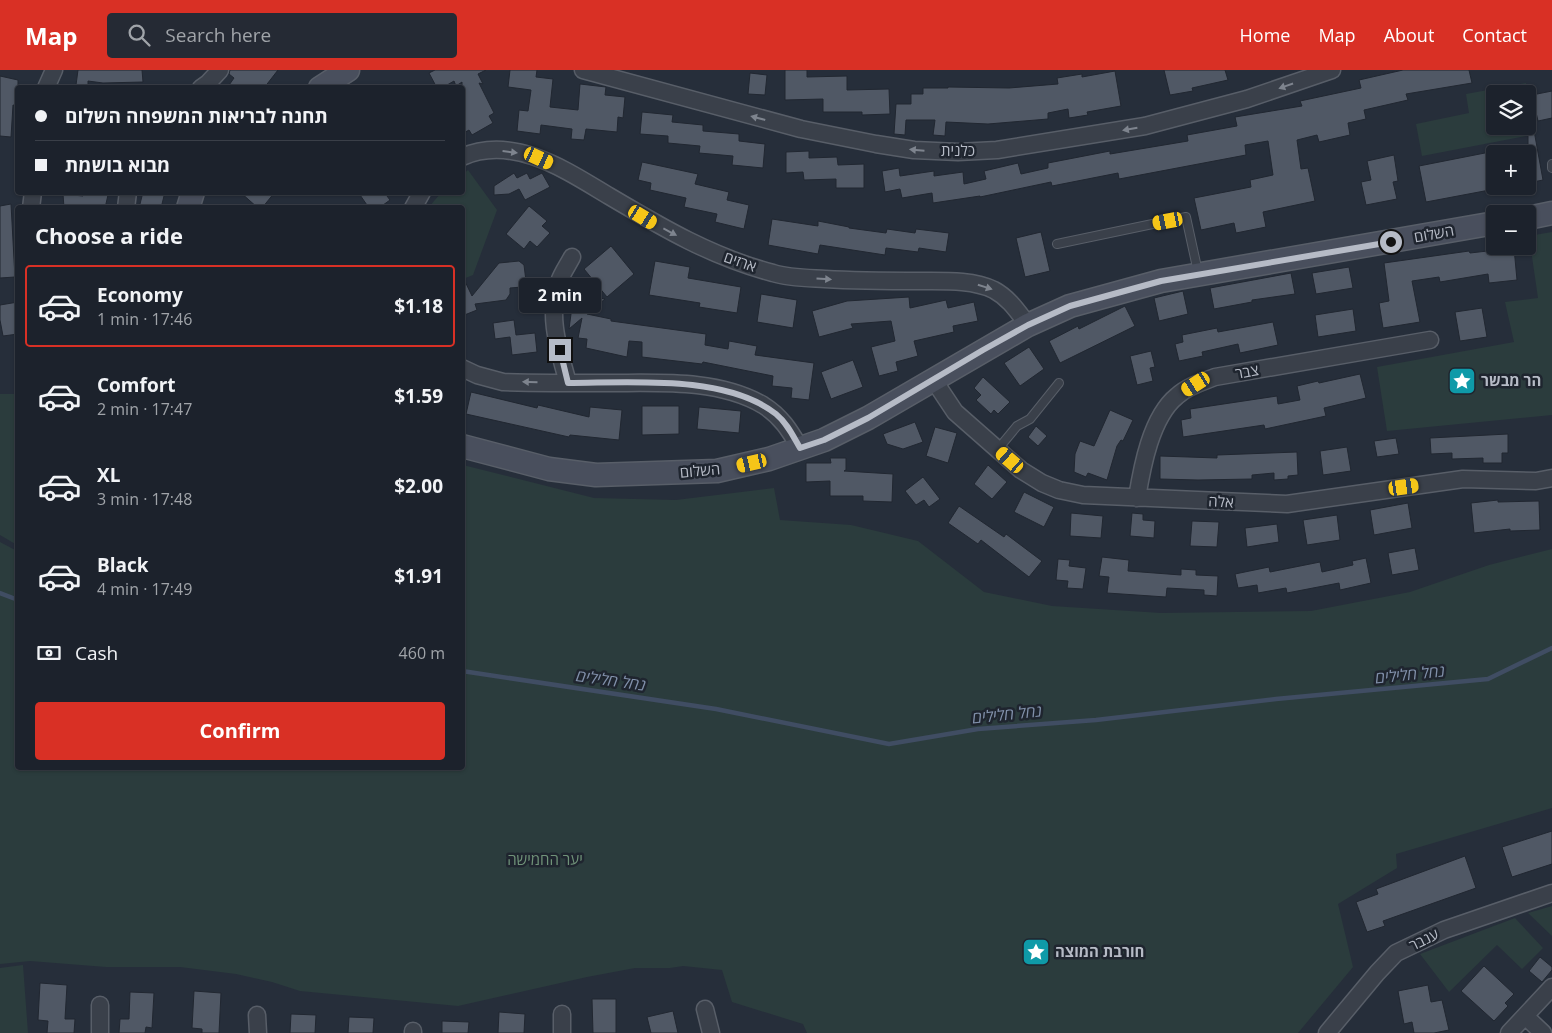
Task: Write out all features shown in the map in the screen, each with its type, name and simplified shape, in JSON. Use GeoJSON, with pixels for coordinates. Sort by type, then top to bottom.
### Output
{"type":"FeatureCollection","features":[{"type":"Feature","properties":{"kind":"street"},"geometry":{"type":"LineString","coordinates":[[47,85],[54,70]]}},
{"type":"Feature","properties":{"kind":"street"},"geometry":{"type":"LineString","coordinates":[[206,85],[220,70]]}},
{"type":"Feature","properties":{"kind":"street"},"geometry":{"type":"LineString","coordinates":[[325,85],[348,70]]}},
{"type":"Feature","properties":{"kind":"street","name":"כלנית"},"geometry":{"type":"LineString","coordinates":[[583,70],[801,129],[895,147],[958,152],[997,150],[1145,126],[1247,99],[1332,70]]}},
{"type":"Feature","properties":{"kind":"street","name":"ארזים"},"geometry":{"type":"LineString","coordinates":[[465,157],[492,150],[514,152],[539,158],[563,169],[665,230],[694,245],[774,274],[828,279],[940,281],[974,284],[994,290],[1010,302],[1028,325]]}},
{"type":"Feature","properties":{"kind":"street"},"geometry":{"type":"LineString","coordinates":[[1536,217],[1552,214]]}},
{"type":"Feature","properties":{"kind":"street","name":"השלום"},"geometry":{"type":"LineString","coordinates":[[465,447],[549,469],[596,475],[717,471],[769,458],[824,440],[859,422],[1028,325],[1070,306],[1161,281],[1486,225]]}},
{"type":"Feature","properties":{"kind":"street"},"geometry":{"type":"LineString","coordinates":[[568,383],[554,329],[554,302],[559,282],[572,257]]}},
{"type":"Feature","properties":{"kind":"street","name":"צבר"},"geometry":{"type":"LineString","coordinates":[[1137,498],[1143,464],[1153,433],[1163,413],[1176,396],[1196,384],[1215,377],[1430,340]]}},
{"type":"Feature","properties":{"kind":"street"},"geometry":{"type":"LineString","coordinates":[[465,369],[477,375],[503,382],[682,384],[730,392],[764,405],[777,415],[788,426],[800,448]]}},
{"type":"Feature","properties":{"kind":"street","name":"אלה"},"geometry":{"type":"LineString","coordinates":[[934,379],[955,412],[1021,470],[1042,483],[1059,490],[1083,496],[1287,504],[1463,479],[1536,481],[1552,478]]}},
{"type":"Feature","properties":{"kind":"street","name":"ענבר"},"geometry":{"type":"LineString","coordinates":[[1327,1033],[1377,973],[1396,954],[1444,930],[1552,893]]}},
{"type":"Feature","properties":{"kind":"street"},"geometry":{"type":"LineString","coordinates":[[1510,1033],[1552,987]]}},
{"type":"Feature","properties":{"kind":"street"},"geometry":{"type":"LineString","coordinates":[[100,1005],[100,1033]]}},
{"type":"Feature","properties":{"kind":"street"},"geometry":{"type":"LineString","coordinates":[[705,1009],[711,1033]]}},
{"type":"Feature","properties":{"kind":"street"},"geometry":{"type":"LineString","coordinates":[[562,1014],[562,1033]]}},
{"type":"Feature","properties":{"kind":"street"},"geometry":{"type":"LineString","coordinates":[[258,1015],[258,1033]]}},
{"type":"Feature","properties":{"kind":"street"},"geometry":{"type":"LineString","coordinates":[[1525,1016],[1543,1033]]}},
{"type":"Feature","properties":{"kind":"lane"},"geometry":{"type":"LineString","coordinates":[[1057,244],[1186,217],[1199,274]]}},
{"type":"Feature","properties":{"kind":"lane"},"geometry":{"type":"LineString","coordinates":[[998,450],[1017,426],[1030,419],[1059,383]]}},
{"type":"Feature","properties":{"kind":"green space"},"geometry":{"type":"Polygon","coordinates":[[[1486,90],[1486,135],[1531,135],[1422,156],[1416,124],[1469,113],[1466,94],[1486,90]]]}},
{"type":"Feature","properties":{"kind":"green space"},"geometry":{"type":"Polygon","coordinates":[[[468,170],[497,210],[473,275],[465,278],[465,205],[431,205],[439,195],[465,195],[465,172],[468,170]]]}},
{"type":"Feature","properties":{"kind":"green space"},"geometry":{"type":"Polygon","coordinates":[[[1552,232],[1552,415],[1387,431],[1377,367],[1514,342],[1505,302],[1538,298],[1532,255],[1536,255],[1536,235],[1552,232]]]}},
{"type":"Feature","properties":{"kind":"green space"},"geometry":{"type":"Polygon","coordinates":[[[0,394],[15,394],[15,544],[0,535],[0,394]]]}},
{"type":"Feature","properties":{"kind":"green space","name":"יער החמישה"},"geometry":{"type":"Polygon","coordinates":[[[465,466],[594,498],[676,500],[774,488],[780,520],[851,525],[918,541],[984,592],[1052,606],[1161,613],[1311,611],[1410,592],[1489,565],[1552,549],[1552,808],[1396,854],[1397,868],[1338,904],[1353,967],[1298,1033],[807,1033],[803,1024],[732,1002],[722,970],[683,966],[635,968],[458,1006],[300,991],[272,982],[236,974],[180,967],[106,967],[30,961],[0,964],[0,542],[15,550],[15,770],[465,770],[465,466]]]}},
{"type":"Feature","properties":{"kind":"green space"},"geometry":{"type":"Polygon","coordinates":[[[1552,906],[1552,936],[1528,913],[1552,906]]]}},
{"type":"Feature","properties":{"kind":"green space"},"geometry":{"type":"Polygon","coordinates":[[[1515,918],[1543,948],[1522,969],[1497,945],[1449,992],[1420,954],[1515,918]]]}},
{"type":"Feature","properties":{"kind":"green space"},"geometry":{"type":"Polygon","coordinates":[[[23,965],[28,1033],[0,1033],[0,968],[23,965]]]}},
{"type":"Feature","properties":{"kind":"building"},"geometry":{"type":"Polygon","coordinates":[[[78,70],[142,70],[143,82],[103,83],[88,81],[88,85],[76,85],[78,70]]]}},
{"type":"Feature","properties":{"kind":"building"},"geometry":{"type":"Polygon","coordinates":[[[230,70],[278,70],[266,85],[229,85],[234,78],[229,74],[230,70]]]}},
{"type":"Feature","properties":{"kind":"building"},"geometry":{"type":"Polygon","coordinates":[[[435,70],[486,70],[478,74],[483,84],[479,83],[494,113],[489,116],[493,123],[472,135],[469,130],[465,132],[465,85],[462,85],[462,82],[456,85],[454,81],[447,85],[435,85],[429,73],[435,70]]]}},
{"type":"Feature","properties":{"kind":"building"},"geometry":{"type":"Polygon","coordinates":[[[510,70],[537,70],[536,77],[553,79],[550,107],[578,110],[580,84],[606,87],[605,95],[625,97],[623,118],[618,117],[617,132],[586,129],[584,140],[571,139],[572,129],[541,125],[540,134],[517,131],[519,110],[528,111],[531,90],[508,87],[510,70]]]}},
{"type":"Feature","properties":{"kind":"building"},"geometry":{"type":"Polygon","coordinates":[[[785,70],[807,70],[807,77],[847,76],[847,90],[889,89],[890,114],[862,115],[862,112],[823,112],[823,99],[785,100],[785,70]]]}},
{"type":"Feature","properties":{"kind":"building"},"geometry":{"type":"Polygon","coordinates":[[[1164,70],[1225,70],[1228,80],[1192,88],[1193,91],[1170,95],[1164,70]]]}},
{"type":"Feature","properties":{"kind":"building"},"geometry":{"type":"Polygon","coordinates":[[[1403,70],[1469,70],[1472,83],[1406,94],[1408,100],[1364,110],[1366,119],[1348,123],[1350,135],[1319,142],[1317,135],[1297,140],[1301,169],[1308,168],[1315,201],[1263,212],[1266,227],[1236,233],[1234,223],[1201,230],[1194,198],[1251,187],[1250,180],[1273,175],[1268,141],[1245,145],[1246,155],[1119,179],[1118,173],[1052,186],[1051,182],[980,197],[933,203],[932,193],[902,198],[900,189],[885,192],[882,171],[899,168],[900,176],[934,171],[934,176],[963,172],[964,184],[986,179],[984,171],[1018,163],[1021,174],[1048,168],[1048,163],[1110,151],[1110,154],[1188,141],[1187,135],[1237,126],[1235,117],[1302,106],[1300,101],[1361,88],[1359,80],[1403,70]]]}},
{"type":"Feature","properties":{"kind":"building"},"geometry":{"type":"Polygon","coordinates":[[[1115,71],[1121,106],[1087,112],[1088,115],[1069,118],[1068,109],[1048,113],[1048,119],[988,124],[946,122],[945,136],[933,135],[935,120],[906,120],[905,135],[894,134],[896,104],[911,104],[911,94],[923,94],[923,88],[1009,88],[1058,84],[1057,78],[1082,74],[1082,77],[1115,71]]]}},
{"type":"Feature","properties":{"kind":"building"},"geometry":{"type":"Polygon","coordinates":[[[750,73],[767,75],[765,95],[748,94],[750,73]]]}},
{"type":"Feature","properties":{"kind":"building"},"geometry":{"type":"Polygon","coordinates":[[[0,76],[18,80],[18,85],[15,85],[15,105],[13,105],[11,137],[0,136],[0,76]]]}},
{"type":"Feature","properties":{"kind":"building"},"geometry":{"type":"Polygon","coordinates":[[[1552,91],[1552,118],[1538,121],[1536,94],[1552,91]]]}},
{"type":"Feature","properties":{"kind":"building"},"geometry":{"type":"Polygon","coordinates":[[[642,112],[673,115],[672,122],[703,125],[703,131],[739,134],[739,141],[765,144],[763,168],[732,165],[733,156],[699,153],[700,146],[668,143],[668,136],[640,134],[642,112]]]}},
{"type":"Feature","properties":{"kind":"building"},"geometry":{"type":"Polygon","coordinates":[[[1528,135],[1535,135],[1543,180],[1536,181],[1536,145],[1528,145],[1528,135]]]}},
{"type":"Feature","properties":{"kind":"building"},"geometry":{"type":"Polygon","coordinates":[[[809,151],[809,158],[837,157],[838,165],[864,164],[864,188],[836,188],[836,179],[804,180],[803,172],[786,173],[786,152],[809,151]]]}},
{"type":"Feature","properties":{"kind":"building"},"geometry":{"type":"Polygon","coordinates":[[[1486,153],[1486,191],[1426,202],[1419,166],[1486,153]]]}},
{"type":"Feature","properties":{"kind":"building"},"geometry":{"type":"Polygon","coordinates":[[[1394,155],[1398,181],[1393,182],[1397,199],[1366,205],[1361,182],[1371,180],[1367,161],[1394,155]]]}},
{"type":"Feature","properties":{"kind":"building"},"geometry":{"type":"Polygon","coordinates":[[[642,162],[698,174],[695,184],[729,192],[727,200],[749,205],[744,229],[715,222],[717,214],[684,207],[686,198],[650,190],[651,183],[638,180],[642,162]]]}},
{"type":"Feature","properties":{"kind":"building"},"geometry":{"type":"Polygon","coordinates":[[[514,173],[517,178],[527,173],[530,179],[542,173],[550,187],[525,200],[519,189],[509,194],[494,195],[494,186],[514,173]]]}},
{"type":"Feature","properties":{"kind":"building"},"geometry":{"type":"Polygon","coordinates":[[[63,195],[108,195],[106,205],[64,205],[63,195]]]}},
{"type":"Feature","properties":{"kind":"building"},"geometry":{"type":"Polygon","coordinates":[[[142,195],[164,195],[162,205],[140,205],[142,195]]]}},
{"type":"Feature","properties":{"kind":"building"},"geometry":{"type":"Polygon","coordinates":[[[243,195],[273,195],[264,205],[255,205],[243,195]]]}},
{"type":"Feature","properties":{"kind":"building"},"geometry":{"type":"Polygon","coordinates":[[[360,195],[386,195],[390,200],[383,205],[367,205],[360,195]]]}},
{"type":"Feature","properties":{"kind":"building"},"geometry":{"type":"Polygon","coordinates":[[[11,204],[15,277],[0,278],[0,206],[11,204]]]}},
{"type":"Feature","properties":{"kind":"building"},"geometry":{"type":"Polygon","coordinates":[[[529,206],[547,221],[542,226],[550,233],[537,247],[530,241],[524,249],[506,234],[529,206]]]}},
{"type":"Feature","properties":{"kind":"building"},"geometry":{"type":"Polygon","coordinates":[[[772,219],[818,226],[818,221],[849,228],[886,233],[887,229],[915,233],[916,229],[949,233],[946,252],[919,248],[918,252],[886,248],[885,255],[820,245],[818,254],[768,245],[772,219]]]}},
{"type":"Feature","properties":{"kind":"building"},"geometry":{"type":"Polygon","coordinates":[[[1041,232],[1050,271],[1025,277],[1016,238],[1041,232]]]}},
{"type":"Feature","properties":{"kind":"building"},"geometry":{"type":"Polygon","coordinates":[[[611,246],[634,274],[607,297],[584,269],[611,246]]]}},
{"type":"Feature","properties":{"kind":"building"},"geometry":{"type":"Polygon","coordinates":[[[1469,251],[1470,253],[1486,251],[1486,255],[1515,255],[1517,280],[1489,283],[1488,274],[1440,282],[1439,277],[1412,281],[1420,322],[1383,328],[1379,303],[1389,301],[1384,263],[1469,251]]]}},
{"type":"Feature","properties":{"kind":"building"},"geometry":{"type":"Polygon","coordinates":[[[519,261],[524,265],[526,281],[522,287],[510,288],[510,294],[506,300],[475,304],[477,310],[465,315],[465,281],[472,296],[499,263],[519,261]]]}},
{"type":"Feature","properties":{"kind":"building"},"geometry":{"type":"Polygon","coordinates":[[[655,261],[690,267],[688,278],[741,287],[737,313],[699,307],[700,303],[649,295],[655,261]]]}},
{"type":"Feature","properties":{"kind":"building"},"geometry":{"type":"Polygon","coordinates":[[[1349,267],[1353,288],[1316,294],[1312,273],[1349,267]]]}},
{"type":"Feature","properties":{"kind":"building"},"geometry":{"type":"Polygon","coordinates":[[[1291,273],[1295,294],[1252,300],[1252,302],[1214,309],[1210,288],[1291,273]]]}},
{"type":"Feature","properties":{"kind":"building"},"geometry":{"type":"Polygon","coordinates":[[[1183,291],[1188,314],[1159,321],[1154,298],[1183,291]]]}},
{"type":"Feature","properties":{"kind":"building"},"geometry":{"type":"Polygon","coordinates":[[[567,292],[605,299],[587,314],[611,319],[611,321],[706,334],[705,345],[728,349],[729,341],[757,346],[755,355],[814,363],[809,400],[791,398],[792,388],[772,386],[773,376],[703,362],[702,364],[642,357],[642,342],[629,341],[627,357],[586,348],[587,339],[578,338],[582,318],[569,329],[571,314],[564,312],[567,292]]]}},
{"type":"Feature","properties":{"kind":"building"},"geometry":{"type":"Polygon","coordinates":[[[761,294],[797,300],[793,328],[757,322],[761,294]]]}},
{"type":"Feature","properties":{"kind":"building"},"geometry":{"type":"Polygon","coordinates":[[[909,297],[910,308],[946,300],[948,308],[974,302],[978,321],[953,326],[954,332],[914,341],[918,356],[896,362],[898,371],[879,376],[871,347],[895,341],[891,321],[851,324],[853,328],[819,337],[812,311],[847,301],[909,297]]]}},
{"type":"Feature","properties":{"kind":"building"},"geometry":{"type":"Polygon","coordinates":[[[15,302],[15,334],[3,336],[0,305],[15,302]]]}},
{"type":"Feature","properties":{"kind":"building"},"geometry":{"type":"Polygon","coordinates":[[[1125,306],[1135,326],[1060,363],[1049,341],[1078,326],[1079,329],[1125,306]]]}},
{"type":"Feature","properties":{"kind":"building"},"geometry":{"type":"Polygon","coordinates":[[[1482,308],[1487,337],[1460,341],[1455,312],[1482,308]]]}},
{"type":"Feature","properties":{"kind":"building"},"geometry":{"type":"Polygon","coordinates":[[[1353,309],[1356,331],[1318,337],[1315,315],[1353,309]]]}},
{"type":"Feature","properties":{"kind":"building"},"geometry":{"type":"Polygon","coordinates":[[[514,320],[516,335],[535,333],[537,352],[512,355],[510,337],[495,339],[493,323],[514,320]]]}},
{"type":"Feature","properties":{"kind":"building"},"geometry":{"type":"Polygon","coordinates":[[[1273,322],[1278,345],[1240,353],[1238,344],[1202,352],[1203,356],[1179,361],[1175,344],[1183,342],[1182,335],[1217,328],[1218,332],[1273,322]]]}},
{"type":"Feature","properties":{"kind":"building"},"geometry":{"type":"Polygon","coordinates":[[[1029,347],[1044,369],[1020,386],[1004,363],[1029,347]]]}},
{"type":"Feature","properties":{"kind":"building"},"geometry":{"type":"Polygon","coordinates":[[[1151,351],[1155,367],[1150,368],[1153,381],[1137,385],[1130,356],[1151,351]]]}},
{"type":"Feature","properties":{"kind":"building"},"geometry":{"type":"Polygon","coordinates":[[[853,360],[863,387],[831,399],[821,372],[853,360]]]}},
{"type":"Feature","properties":{"kind":"building"},"geometry":{"type":"Polygon","coordinates":[[[1360,374],[1366,398],[1324,408],[1326,416],[1265,429],[1264,425],[1183,437],[1181,420],[1191,418],[1190,409],[1277,396],[1278,404],[1300,400],[1297,386],[1360,374]]]}},
{"type":"Feature","properties":{"kind":"building"},"geometry":{"type":"Polygon","coordinates":[[[983,377],[1010,402],[998,414],[994,410],[991,414],[976,400],[981,395],[974,388],[983,377]]]}},
{"type":"Feature","properties":{"kind":"building"},"geometry":{"type":"Polygon","coordinates":[[[471,392],[537,408],[538,405],[589,417],[590,407],[622,410],[619,440],[570,435],[569,437],[466,414],[471,392]]]}},
{"type":"Feature","properties":{"kind":"building"},"geometry":{"type":"Polygon","coordinates":[[[642,406],[679,406],[679,434],[642,435],[642,406]]]}},
{"type":"Feature","properties":{"kind":"building"},"geometry":{"type":"Polygon","coordinates":[[[699,407],[741,411],[739,433],[697,429],[699,407]]]}},
{"type":"Feature","properties":{"kind":"building"},"geometry":{"type":"Polygon","coordinates":[[[1110,410],[1133,420],[1123,441],[1121,440],[1117,446],[1107,480],[1088,473],[1086,477],[1074,472],[1075,454],[1080,441],[1094,446],[1110,410]]]}},
{"type":"Feature","properties":{"kind":"building"},"geometry":{"type":"Polygon","coordinates":[[[915,422],[923,442],[903,449],[887,444],[883,434],[915,422]]]}},
{"type":"Feature","properties":{"kind":"building"},"geometry":{"type":"Polygon","coordinates":[[[1036,426],[1047,436],[1038,446],[1028,437],[1036,426]]]}},
{"type":"Feature","properties":{"kind":"building"},"geometry":{"type":"Polygon","coordinates":[[[935,427],[957,433],[948,463],[926,456],[935,427]]]}},
{"type":"Feature","properties":{"kind":"building"},"geometry":{"type":"Polygon","coordinates":[[[1508,434],[1508,453],[1502,453],[1502,463],[1483,463],[1483,458],[1452,459],[1452,453],[1431,454],[1430,438],[1508,434]]]}},
{"type":"Feature","properties":{"kind":"building"},"geometry":{"type":"Polygon","coordinates":[[[1396,438],[1399,454],[1377,457],[1374,441],[1396,438]]]}},
{"type":"Feature","properties":{"kind":"building"},"geometry":{"type":"Polygon","coordinates":[[[1347,447],[1351,471],[1323,475],[1320,451],[1347,447]]]}},
{"type":"Feature","properties":{"kind":"building"},"geometry":{"type":"Polygon","coordinates":[[[1297,452],[1298,475],[1288,476],[1288,479],[1274,480],[1274,473],[1252,475],[1252,479],[1160,479],[1160,456],[1217,458],[1217,455],[1297,452]]]}},
{"type":"Feature","properties":{"kind":"building"},"geometry":{"type":"Polygon","coordinates":[[[830,458],[846,458],[846,470],[844,471],[893,474],[892,502],[863,501],[863,496],[830,496],[830,481],[806,482],[806,463],[831,463],[830,458]]]}},
{"type":"Feature","properties":{"kind":"building"},"geometry":{"type":"Polygon","coordinates":[[[988,465],[1007,482],[992,499],[974,484],[988,465]]]}},
{"type":"Feature","properties":{"kind":"building"},"geometry":{"type":"Polygon","coordinates":[[[923,477],[940,499],[929,507],[924,500],[916,505],[905,491],[923,477]]]}},
{"type":"Feature","properties":{"kind":"building"},"geometry":{"type":"Polygon","coordinates":[[[1024,492],[1054,507],[1044,527],[1014,512],[1024,492]]]}},
{"type":"Feature","properties":{"kind":"building"},"geometry":{"type":"Polygon","coordinates":[[[1498,500],[1498,502],[1539,501],[1540,530],[1510,531],[1510,529],[1474,533],[1471,503],[1498,500]]]}},
{"type":"Feature","properties":{"kind":"building"},"geometry":{"type":"Polygon","coordinates":[[[1408,503],[1412,528],[1374,535],[1370,510],[1408,503]]]}},
{"type":"Feature","properties":{"kind":"building"},"geometry":{"type":"Polygon","coordinates":[[[959,506],[1004,537],[1006,534],[1042,561],[1029,577],[981,540],[978,544],[948,523],[959,506]]]}},
{"type":"Feature","properties":{"kind":"building"},"geometry":{"type":"Polygon","coordinates":[[[1071,513],[1103,516],[1101,538],[1070,536],[1071,513]]]}},
{"type":"Feature","properties":{"kind":"building"},"geometry":{"type":"Polygon","coordinates":[[[1132,513],[1143,514],[1143,520],[1155,521],[1154,538],[1130,536],[1132,513]]]}},
{"type":"Feature","properties":{"kind":"building"},"geometry":{"type":"Polygon","coordinates":[[[1337,515],[1340,540],[1307,545],[1303,520],[1337,515]]]}},
{"type":"Feature","properties":{"kind":"building"},"geometry":{"type":"Polygon","coordinates":[[[1192,521],[1219,522],[1217,547],[1190,546],[1192,521]]]}},
{"type":"Feature","properties":{"kind":"building"},"geometry":{"type":"Polygon","coordinates":[[[1277,524],[1279,542],[1247,547],[1245,528],[1277,524]]]}},
{"type":"Feature","properties":{"kind":"building"},"geometry":{"type":"Polygon","coordinates":[[[1415,548],[1419,570],[1392,575],[1388,553],[1415,548]]]}},
{"type":"Feature","properties":{"kind":"building"},"geometry":{"type":"Polygon","coordinates":[[[1102,557],[1129,560],[1128,571],[1181,575],[1181,569],[1196,570],[1196,575],[1218,576],[1217,596],[1204,595],[1204,590],[1167,588],[1166,597],[1107,593],[1109,577],[1099,576],[1102,557]]]}},
{"type":"Feature","properties":{"kind":"building"},"geometry":{"type":"Polygon","coordinates":[[[1366,558],[1371,583],[1340,590],[1339,583],[1287,593],[1286,588],[1258,593],[1257,585],[1238,588],[1235,574],[1269,567],[1270,572],[1320,562],[1322,572],[1353,565],[1352,561],[1366,558]]]}},
{"type":"Feature","properties":{"kind":"building"},"geometry":{"type":"Polygon","coordinates":[[[1058,559],[1070,560],[1069,566],[1086,568],[1083,589],[1067,588],[1068,581],[1056,580],[1058,559]]]}},
{"type":"Feature","properties":{"kind":"building"},"geometry":{"type":"Polygon","coordinates":[[[1552,831],[1552,864],[1512,877],[1502,847],[1552,831]]]}},
{"type":"Feature","properties":{"kind":"building"},"geometry":{"type":"Polygon","coordinates":[[[1465,856],[1476,888],[1383,921],[1385,926],[1367,932],[1356,902],[1378,894],[1376,889],[1465,856]]]}},
{"type":"Feature","properties":{"kind":"building"},"geometry":{"type":"Polygon","coordinates":[[[1540,957],[1552,967],[1552,970],[1542,982],[1529,971],[1540,957]]]}},
{"type":"Feature","properties":{"kind":"building"},"geometry":{"type":"Polygon","coordinates":[[[1484,966],[1514,994],[1505,1003],[1508,1006],[1494,1021],[1461,991],[1484,966]]]}},
{"type":"Feature","properties":{"kind":"building"},"geometry":{"type":"Polygon","coordinates":[[[40,983],[67,985],[65,1019],[75,1019],[74,1033],[47,1033],[48,1021],[38,1020],[40,983]]]}},
{"type":"Feature","properties":{"kind":"building"},"geometry":{"type":"Polygon","coordinates":[[[1428,985],[1431,1002],[1442,1000],[1449,1030],[1434,1033],[1414,1033],[1412,1022],[1404,1024],[1398,991],[1428,985]]]}},
{"type":"Feature","properties":{"kind":"building"},"geometry":{"type":"Polygon","coordinates":[[[194,991],[221,993],[219,1033],[202,1033],[202,1029],[192,1028],[194,991]]]}},
{"type":"Feature","properties":{"kind":"building"},"geometry":{"type":"Polygon","coordinates":[[[130,992],[154,993],[152,1028],[146,1027],[145,1033],[119,1033],[120,1019],[129,1019],[130,992]]]}},
{"type":"Feature","properties":{"kind":"building"},"geometry":{"type":"Polygon","coordinates":[[[592,999],[616,999],[616,1033],[593,1033],[592,999]]]}},
{"type":"Feature","properties":{"kind":"building"},"geometry":{"type":"Polygon","coordinates":[[[673,1011],[678,1033],[651,1033],[647,1017],[673,1011]]]}},
{"type":"Feature","properties":{"kind":"building"},"geometry":{"type":"Polygon","coordinates":[[[499,1012],[525,1014],[524,1033],[498,1033],[499,1012]]]}},
{"type":"Feature","properties":{"kind":"building"},"geometry":{"type":"Polygon","coordinates":[[[291,1014],[316,1015],[315,1033],[290,1033],[291,1014]]]}},
{"type":"Feature","properties":{"kind":"building"},"geometry":{"type":"Polygon","coordinates":[[[349,1017],[374,1018],[373,1033],[348,1033],[349,1017]]]}},
{"type":"Feature","properties":{"kind":"building"},"geometry":{"type":"Polygon","coordinates":[[[442,1021],[469,1022],[468,1033],[442,1033],[442,1021]]]}},
{"type":"Feature","properties":{"kind":"waterway","name":"נחל חלילים"},"geometry":{"type":"LineString","coordinates":[[0,593],[15,599]]}},
{"type":"Feature","properties":{"kind":"waterway","name":"נחל חלילים"},"geometry":{"type":"LineString","coordinates":[[465,671],[716,709],[889,744],[978,729],[1096,720],[1276,699],[1488,679],[1552,648]]}},
{"type":"Feature","properties":{"kind":"place","name":"הר מבשר"},"geometry":{"type":"Point","coordinates":[1462,381]}},
{"type":"Feature","properties":{"kind":"place","name":"חורבת המוצה"},"geometry":{"type":"Point","coordinates":[1036,952]}},
{"type":"Feature","properties":{"kind":"route"},"geometry":{"type":"LineString","coordinates":[[560,350],[568,383],[682,384],[730,392],[764,405],[777,415],[788,426],[800,448],[824,440],[868,418],[1028,325],[1070,306],[1161,281],[1391,242]]}}]}
